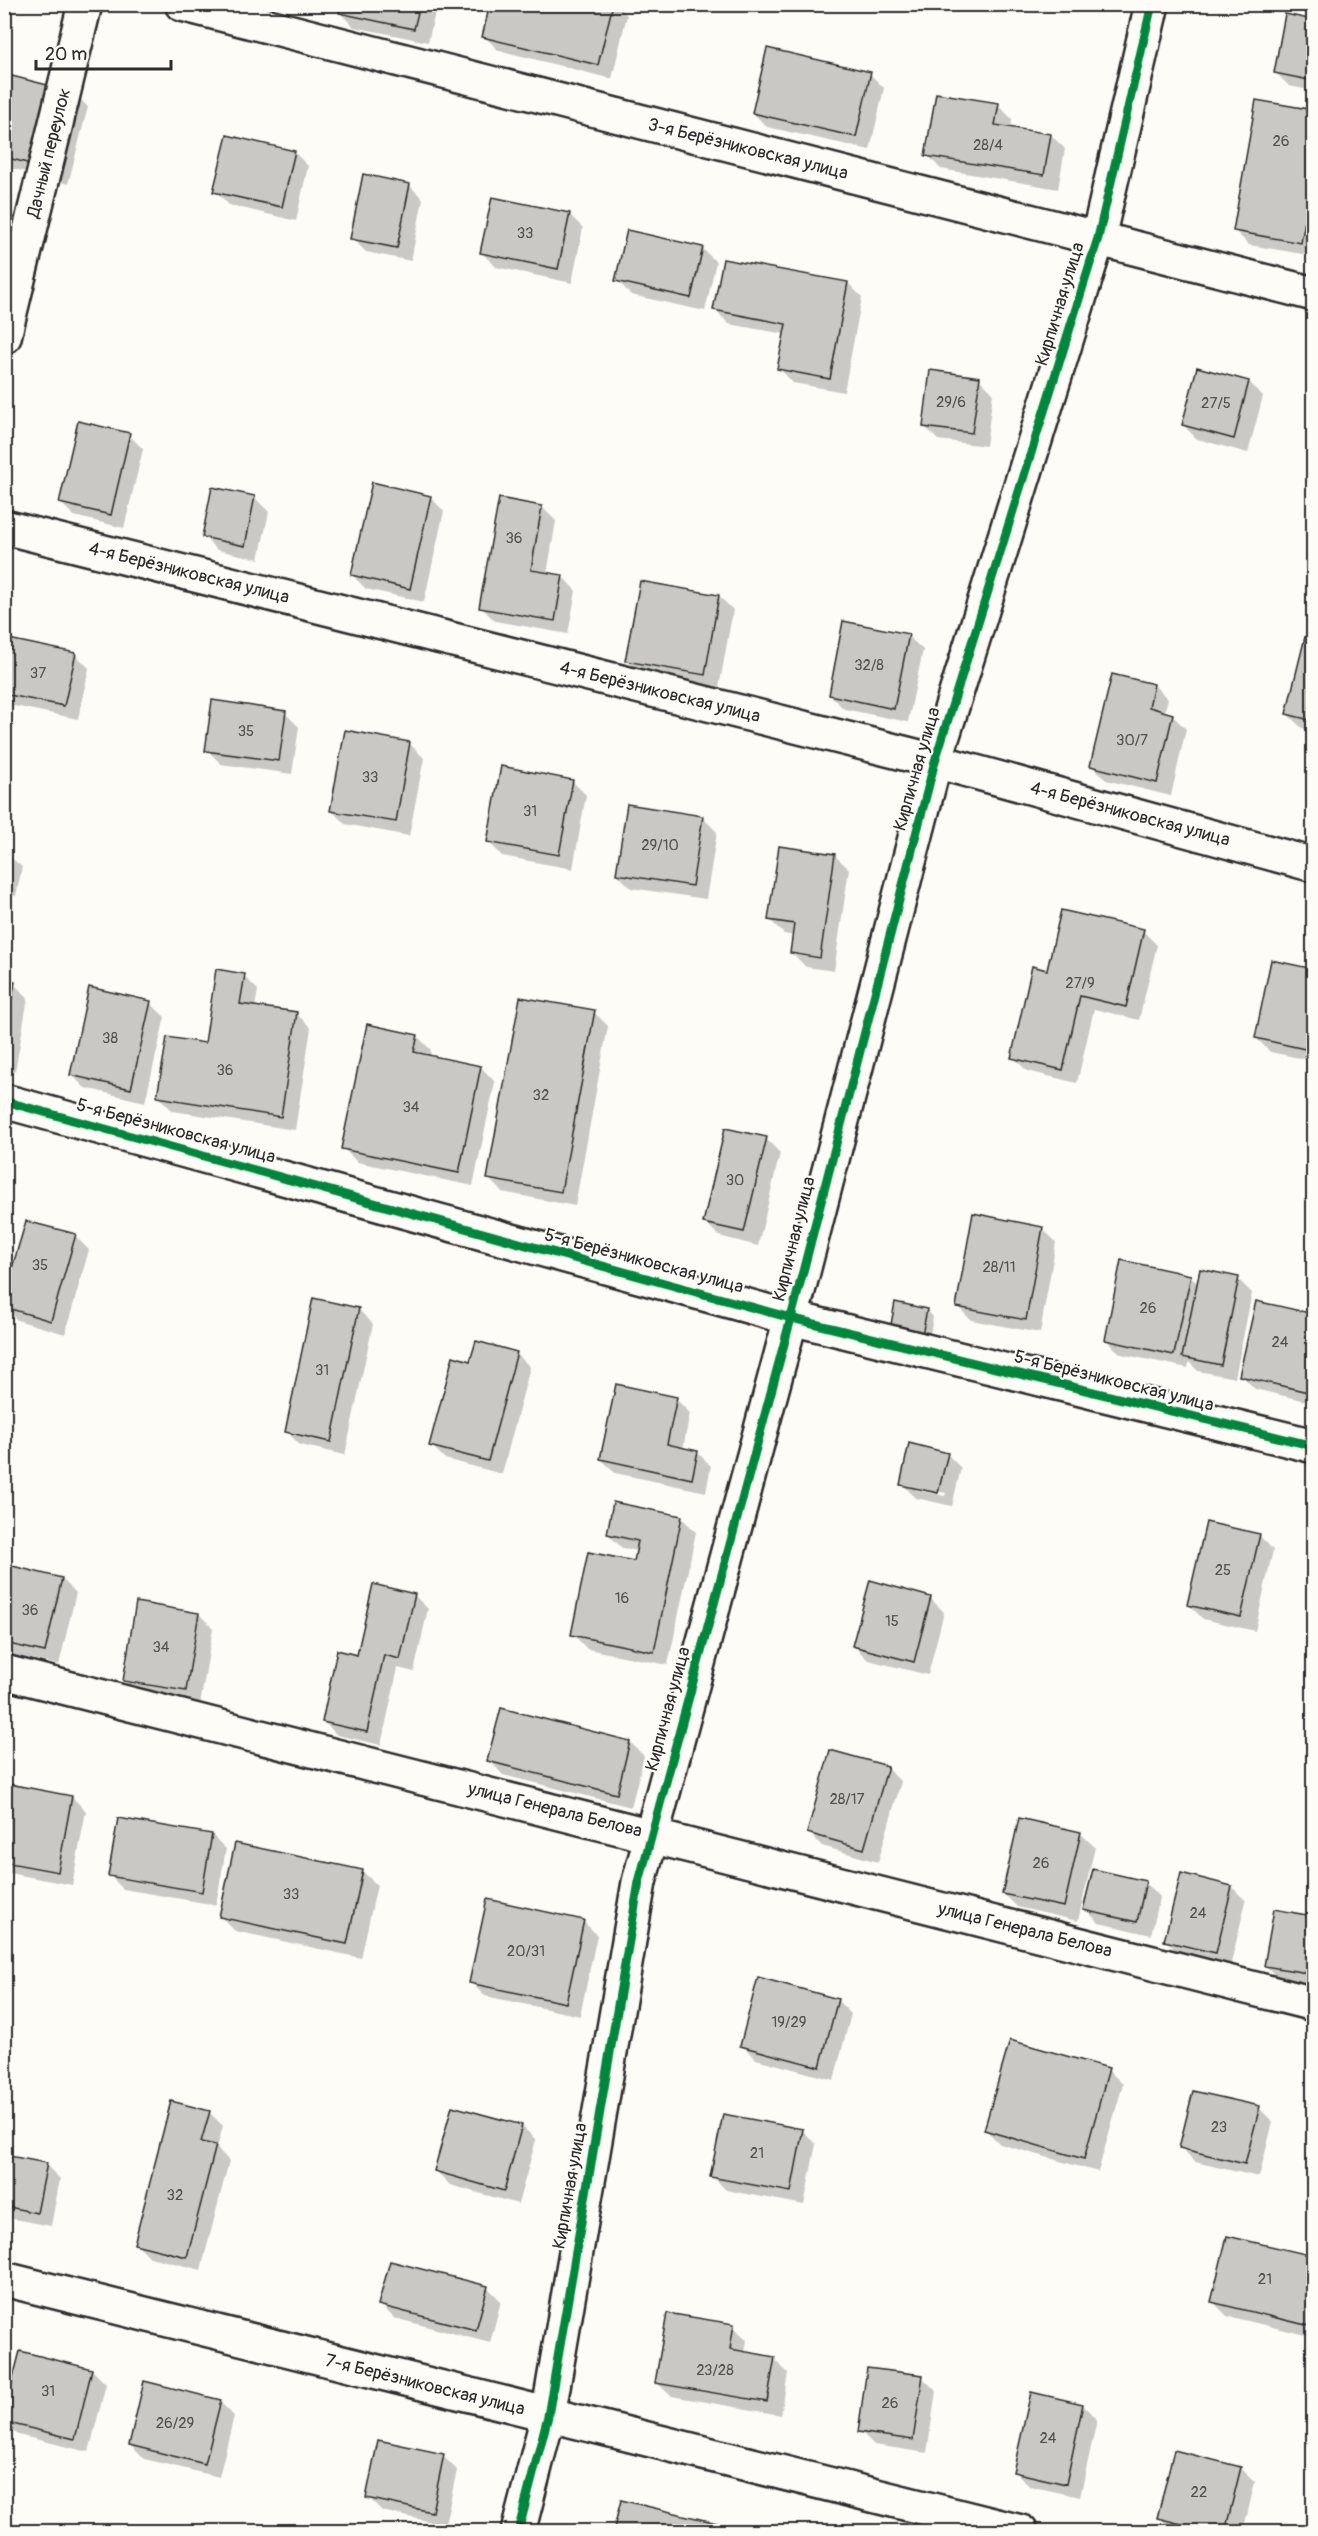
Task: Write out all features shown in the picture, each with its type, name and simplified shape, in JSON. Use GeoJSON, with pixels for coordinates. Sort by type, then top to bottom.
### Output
{"type":"FeatureCollection","features":[{"type":"Feature","properties":{"kind":"street","name":"Дачный переулок"},"geometry":{"type":"LineString","coordinates":[[4,337],[85,4]]}},
{"type":"Feature","properties":{"kind":"street","name":"3-я Берёзниковская улица"},"geometry":{"type":"LineString","coordinates":[[182,4],[1314,294]]}},
{"type":"Feature","properties":{"kind":"street","name":"Кирпичная улица"},"geometry":{"type":"LineString","coordinates":[[518,2532],[548,2416],[637,1893],[651,1835],[791,1318],[935,761],[1098,238],[1152,4]]}},
{"type":"Feature","properties":{"kind":"street","name":"4-я Берёзниковская улица"},"geometry":{"type":"LineString","coordinates":[[4,527],[935,761],[1314,865]]}},
{"type":"Feature","properties":{"kind":"street","name":"5-я Берёзниковская улица"},"geometry":{"type":"LineString","coordinates":[[4,1101],[791,1318],[1314,1446]]}},
{"type":"Feature","properties":{"kind":"street","name":"улица Генерала Белова"},"geometry":{"type":"LineString","coordinates":[[4,1672],[1314,2004]]}},
{"type":"Feature","properties":{"kind":"street","name":"7-я Берёзниковская улица"},"geometry":{"type":"LineString","coordinates":[[4,2279],[1021,2532]]}},
{"type":"Feature","properties":{"kind":"building"},"geometry":{"type":"Polygon","coordinates":[[[341,4],[420,4],[414,29],[339,13],[341,4]]]}},
{"type":"Feature","properties":{"kind":"building"},"geometry":{"type":"Polygon","coordinates":[[[490,4],[613,4],[598,65],[482,37],[490,4]]]}},
{"type":"Feature","properties":{"kind":"building"},"geometry":{"type":"Polygon","coordinates":[[[1285,14],[1314,20],[1314,81],[1274,73],[1285,14]]]}},
{"type":"Feature","properties":{"kind":"building"},"geometry":{"type":"Polygon","coordinates":[[[767,48],[871,72],[856,137],[752,113],[767,48]]]}},
{"type":"Feature","properties":{"kind":"building"},"geometry":{"type":"Polygon","coordinates":[[[4,74],[75,92],[54,170],[4,157],[4,74]]]}},
{"type":"Feature","properties":{"kind":"building"},"geometry":{"type":"Polygon","coordinates":[[[936,93],[999,103],[995,125],[1051,134],[1044,175],[925,156],[936,93]]]}},
{"type":"Feature","properties":{"kind":"building"},"geometry":{"type":"Polygon","coordinates":[[[1256,100],[1314,110],[1314,172],[1301,243],[1233,231],[1256,100]]]}},
{"type":"Feature","properties":{"kind":"building"},"geometry":{"type":"Polygon","coordinates":[[[227,135],[295,151],[282,207],[213,192],[227,135]]]}},
{"type":"Feature","properties":{"kind":"building"},"geometry":{"type":"Polygon","coordinates":[[[363,174],[410,184],[397,248],[350,239],[363,174]]]}},
{"type":"Feature","properties":{"kind":"building"},"geometry":{"type":"Polygon","coordinates":[[[492,197],[570,213],[558,269],[480,253],[492,197]]]}},
{"type":"Feature","properties":{"kind":"building"},"geometry":{"type":"Polygon","coordinates":[[[627,230],[703,247],[691,298],[615,281],[627,230]]]}},
{"type":"Feature","properties":{"kind":"building"},"geometry":{"type":"Polygon","coordinates":[[[723,259],[848,282],[830,379],[777,369],[786,324],[713,310],[723,259]]]}},
{"type":"Feature","properties":{"kind":"building"},"geometry":{"type":"Polygon","coordinates":[[[1197,367],[1249,381],[1234,439],[1182,425],[1197,367]]]}},
{"type":"Feature","properties":{"kind":"building"},"geometry":{"type":"Polygon","coordinates":[[[930,370],[980,377],[972,433],[923,427],[930,370]]]}},
{"type":"Feature","properties":{"kind":"building"},"geometry":{"type":"Polygon","coordinates":[[[78,421],[130,433],[111,515],[59,503],[78,421]]]}},
{"type":"Feature","properties":{"kind":"building"},"geometry":{"type":"Polygon","coordinates":[[[372,482],[431,496],[410,589],[351,575],[372,482]]]}},
{"type":"Feature","properties":{"kind":"building"},"geometry":{"type":"Polygon","coordinates":[[[212,487],[255,496],[245,546],[202,537],[212,487]]]}},
{"type":"Feature","properties":{"kind":"building"},"geometry":{"type":"Polygon","coordinates":[[[499,498],[542,506],[531,570],[563,575],[555,621],[479,608],[499,498]]]}},
{"type":"Feature","properties":{"kind":"building"},"geometry":{"type":"Polygon","coordinates":[[[640,581],[719,595],[705,675],[625,661],[640,581]]]}},
{"type":"Feature","properties":{"kind":"building"},"geometry":{"type":"Polygon","coordinates":[[[843,621],[909,634],[894,709],[829,695],[843,621]]]}},
{"type":"Feature","properties":{"kind":"building"},"geometry":{"type":"Polygon","coordinates":[[[1305,637],[1314,639],[1314,721],[1286,714],[1305,637]]]}},
{"type":"Feature","properties":{"kind":"building"},"geometry":{"type":"Polygon","coordinates":[[[4,638],[76,653],[64,706],[4,694],[4,638]]]}},
{"type":"Feature","properties":{"kind":"building"},"geometry":{"type":"Polygon","coordinates":[[[1112,674],[1154,684],[1149,707],[1173,714],[1157,783],[1090,766],[1112,674]]]}},
{"type":"Feature","properties":{"kind":"building"},"geometry":{"type":"Polygon","coordinates":[[[212,700],[286,711],[279,761],[205,751],[212,700]]]}},
{"type":"Feature","properties":{"kind":"building"},"geometry":{"type":"Polygon","coordinates":[[[345,730],[410,742],[396,822],[330,811],[345,730]]]}},
{"type":"Feature","properties":{"kind":"building"},"geometry":{"type":"Polygon","coordinates":[[[501,766],[573,780],[559,855],[487,842],[501,766]]]}},
{"type":"Feature","properties":{"kind":"building"},"geometry":{"type":"Polygon","coordinates":[[[627,804],[703,816],[692,886],[616,874],[627,804]]]}},
{"type":"Feature","properties":{"kind":"building"},"geometry":{"type":"Polygon","coordinates":[[[779,846],[835,854],[820,958],[790,953],[794,924],[768,920],[779,846]]]}},
{"type":"Feature","properties":{"kind":"building"},"geometry":{"type":"Polygon","coordinates":[[[4,851],[8,851],[4,871],[4,851]]]}},
{"type":"Feature","properties":{"kind":"building"},"geometry":{"type":"Polygon","coordinates":[[[1061,910],[1144,929],[1126,1007],[1080,996],[1063,1070],[1011,1058],[1032,966],[1047,970],[1061,910]]]}},
{"type":"Feature","properties":{"kind":"building"},"geometry":{"type":"Polygon","coordinates":[[[1271,960],[1314,969],[1314,1051],[1255,1038],[1271,960]]]}},
{"type":"Feature","properties":{"kind":"building"},"geometry":{"type":"Polygon","coordinates":[[[216,969],[245,974],[240,1004],[297,1012],[281,1117],[157,1097],[167,1037],[205,1043],[216,969]]]}},
{"type":"Feature","properties":{"kind":"building"},"geometry":{"type":"Polygon","coordinates":[[[4,980],[15,982],[4,1039],[4,980]]]}},
{"type":"Feature","properties":{"kind":"building"},"geometry":{"type":"Polygon","coordinates":[[[89,987],[151,1001],[131,1089],[70,1075],[89,987]]]}},
{"type":"Feature","properties":{"kind":"building"},"geometry":{"type":"Polygon","coordinates":[[[520,997],[595,1010],[561,1192],[487,1179],[520,997]]]}},
{"type":"Feature","properties":{"kind":"building"},"geometry":{"type":"Polygon","coordinates":[[[367,1024],[418,1035],[414,1052],[481,1066],[459,1173],[341,1149],[367,1024]]]}},
{"type":"Feature","properties":{"kind":"building"},"geometry":{"type":"Polygon","coordinates":[[[725,1128],[767,1137],[744,1232],[703,1223],[725,1128]]]}},
{"type":"Feature","properties":{"kind":"building"},"geometry":{"type":"Polygon","coordinates":[[[973,1213],[1043,1227],[1026,1320],[956,1307],[973,1213]]]}},
{"type":"Feature","properties":{"kind":"building"},"geometry":{"type":"Polygon","coordinates":[[[26,1221],[76,1234],[51,1321],[4,1307],[4,1295],[26,1221]]]}},
{"type":"Feature","properties":{"kind":"building"},"geometry":{"type":"Polygon","coordinates":[[[1121,1260],[1191,1275],[1174,1355],[1105,1340],[1121,1260]]]}},
{"type":"Feature","properties":{"kind":"building"},"geometry":{"type":"Polygon","coordinates":[[[1200,1269],[1239,1277],[1221,1365],[1182,1357],[1200,1269]]]}},
{"type":"Feature","properties":{"kind":"building"},"geometry":{"type":"Polygon","coordinates":[[[313,1298],[359,1308],[331,1442],[285,1432],[313,1298]]]}},
{"type":"Feature","properties":{"kind":"building"},"geometry":{"type":"Polygon","coordinates":[[[1256,1301],[1314,1314],[1314,1369],[1308,1392],[1239,1376],[1256,1301]]]}},
{"type":"Feature","properties":{"kind":"building"},"geometry":{"type":"Polygon","coordinates":[[[895,1302],[927,1309],[921,1341],[889,1336],[895,1302]]]}},
{"type":"Feature","properties":{"kind":"building"},"geometry":{"type":"Polygon","coordinates":[[[476,1341],[517,1352],[488,1461],[429,1446],[453,1356],[470,1361],[476,1341]]]}},
{"type":"Feature","properties":{"kind":"building"},"geometry":{"type":"Polygon","coordinates":[[[616,1384],[677,1397],[667,1444],[698,1451],[692,1479],[600,1459],[616,1384]]]}},
{"type":"Feature","properties":{"kind":"building"},"geometry":{"type":"Polygon","coordinates":[[[909,1443],[948,1453],[938,1493],[900,1485],[909,1443]]]}},
{"type":"Feature","properties":{"kind":"building"},"geometry":{"type":"Polygon","coordinates":[[[613,1502],[682,1516],[654,1652],[571,1635],[588,1552],[634,1561],[638,1541],[607,1534],[613,1502]]]}},
{"type":"Feature","properties":{"kind":"building"},"geometry":{"type":"Polygon","coordinates":[[[1206,1522],[1260,1534],[1241,1617],[1187,1605],[1206,1522]]]}},
{"type":"Feature","properties":{"kind":"building"},"geometry":{"type":"Polygon","coordinates":[[[4,1564],[62,1578],[45,1652],[4,1643],[4,1564]]]}},
{"type":"Feature","properties":{"kind":"building"},"geometry":{"type":"Polygon","coordinates":[[[870,1580],[931,1597],[914,1662],[852,1646],[870,1580]]]}},
{"type":"Feature","properties":{"kind":"building"},"geometry":{"type":"Polygon","coordinates":[[[373,1584],[415,1594],[400,1659],[384,1655],[367,1732],[322,1722],[337,1650],[357,1655],[373,1584]]]}},
{"type":"Feature","properties":{"kind":"building"},"geometry":{"type":"Polygon","coordinates":[[[136,1602],[199,1613],[186,1691],[123,1681],[136,1602]]]}},
{"type":"Feature","properties":{"kind":"building"},"geometry":{"type":"Polygon","coordinates":[[[501,1708],[630,1741],[617,1794],[487,1761],[501,1708]]]}},
{"type":"Feature","properties":{"kind":"building"},"geometry":{"type":"Polygon","coordinates":[[[830,1750],[888,1766],[864,1849],[807,1833],[830,1750]]]}},
{"type":"Feature","properties":{"kind":"building"},"geometry":{"type":"Polygon","coordinates":[[[4,1783],[72,1796],[58,1872],[4,1862],[4,1783]]]}},
{"type":"Feature","properties":{"kind":"building"},"geometry":{"type":"Polygon","coordinates":[[[118,1818],[212,1834],[202,1892],[108,1876],[118,1818]]]}},
{"type":"Feature","properties":{"kind":"building"},"geometry":{"type":"Polygon","coordinates":[[[1019,1818],[1081,1832],[1064,1907],[1002,1894],[1019,1818]]]}},
{"type":"Feature","properties":{"kind":"building"},"geometry":{"type":"Polygon","coordinates":[[[235,1843],[363,1870],[347,1944],[219,1917],[235,1843]]]}},
{"type":"Feature","properties":{"kind":"building"},"geometry":{"type":"Polygon","coordinates":[[[1093,1869],[1146,1881],[1137,1922],[1083,1910],[1093,1869]]]}},
{"type":"Feature","properties":{"kind":"building"},"geometry":{"type":"Polygon","coordinates":[[[1181,1873],[1232,1886],[1216,1953],[1164,1941],[1181,1873]]]}},
{"type":"Feature","properties":{"kind":"building"},"geometry":{"type":"Polygon","coordinates":[[[1311,1889],[1314,1889],[1314,1974],[1264,1966],[1274,1909],[1307,1915],[1311,1889]]]}},
{"type":"Feature","properties":{"kind":"building"},"geometry":{"type":"Polygon","coordinates":[[[487,1899],[584,1920],[566,2003],[469,1983],[487,1899]]]}},
{"type":"Feature","properties":{"kind":"building"},"geometry":{"type":"Polygon","coordinates":[[[758,1977],[838,1999],[820,2067],[740,2046],[758,1977]]]}},
{"type":"Feature","properties":{"kind":"building"},"geometry":{"type":"Polygon","coordinates":[[[1010,2040],[1109,2068],[1084,2159],[984,2130],[1010,2040]]]}},
{"type":"Feature","properties":{"kind":"building"},"geometry":{"type":"Polygon","coordinates":[[[1193,2091],[1260,2106],[1245,2164],[1179,2148],[1193,2091]]]}},
{"type":"Feature","properties":{"kind":"building"},"geometry":{"type":"Polygon","coordinates":[[[171,2101],[210,2111],[201,2142],[216,2145],[187,2257],[134,2244],[171,2101]]]}},
{"type":"Feature","properties":{"kind":"building"},"geometry":{"type":"Polygon","coordinates":[[[452,2106],[522,2125],[504,2191],[434,2171],[452,2106]]]}},
{"type":"Feature","properties":{"kind":"building"},"geometry":{"type":"Polygon","coordinates":[[[723,2114],[803,2129],[791,2192],[710,2177],[723,2114]]]}},
{"type":"Feature","properties":{"kind":"building"},"geometry":{"type":"Polygon","coordinates":[[[4,2155],[47,2163],[37,2213],[4,2206],[4,2155]]]}},
{"type":"Feature","properties":{"kind":"building"},"geometry":{"type":"Polygon","coordinates":[[[1227,2236],[1314,2256],[1314,2327],[1211,2302],[1227,2236]]]}},
{"type":"Feature","properties":{"kind":"building"},"geometry":{"type":"Polygon","coordinates":[[[390,2261],[488,2286],[476,2330],[378,2305],[390,2261]]]}},
{"type":"Feature","properties":{"kind":"building"},"geometry":{"type":"Polygon","coordinates":[[[667,2313],[734,2324],[730,2349],[775,2357],[767,2402],[655,2383],[667,2313]]]}},
{"type":"Feature","properties":{"kind":"building"},"geometry":{"type":"Polygon","coordinates":[[[20,2351],[92,2369],[75,2439],[4,2422],[4,2413],[20,2351]]]}},
{"type":"Feature","properties":{"kind":"building"},"geometry":{"type":"Polygon","coordinates":[[[867,2368],[923,2375],[913,2440],[858,2432],[867,2368]]]}},
{"type":"Feature","properties":{"kind":"building"},"geometry":{"type":"Polygon","coordinates":[[[144,2381],[221,2400],[205,2464],[129,2445],[144,2381]]]}},
{"type":"Feature","properties":{"kind":"building"},"geometry":{"type":"Polygon","coordinates":[[[1031,2392],[1083,2404],[1066,2484],[1013,2472],[1031,2392]]]}},
{"type":"Feature","properties":{"kind":"building"},"geometry":{"type":"Polygon","coordinates":[[[378,2440],[444,2454],[432,2512],[366,2498],[378,2440]]]}},
{"type":"Feature","properties":{"kind":"building"},"geometry":{"type":"Polygon","coordinates":[[[1174,2450],[1241,2467],[1225,2532],[1214,2532],[1157,2518],[1174,2450]]]}},
{"type":"Feature","properties":{"kind":"building"},"geometry":{"type":"Polygon","coordinates":[[[621,2500],[738,2528],[737,2532],[613,2532],[621,2500]]]}},
{"type":"Feature","properties":{"kind":"cycle path"},"geometry":{"type":"LineString","coordinates":[[518,2532],[548,2416],[639,1882],[791,1318],[935,761],[1098,238],[1152,4]]}},
{"type":"Feature","properties":{"kind":"cycle path"},"geometry":{"type":"LineString","coordinates":[[4,1101],[791,1318],[1314,1446]]}}]}
